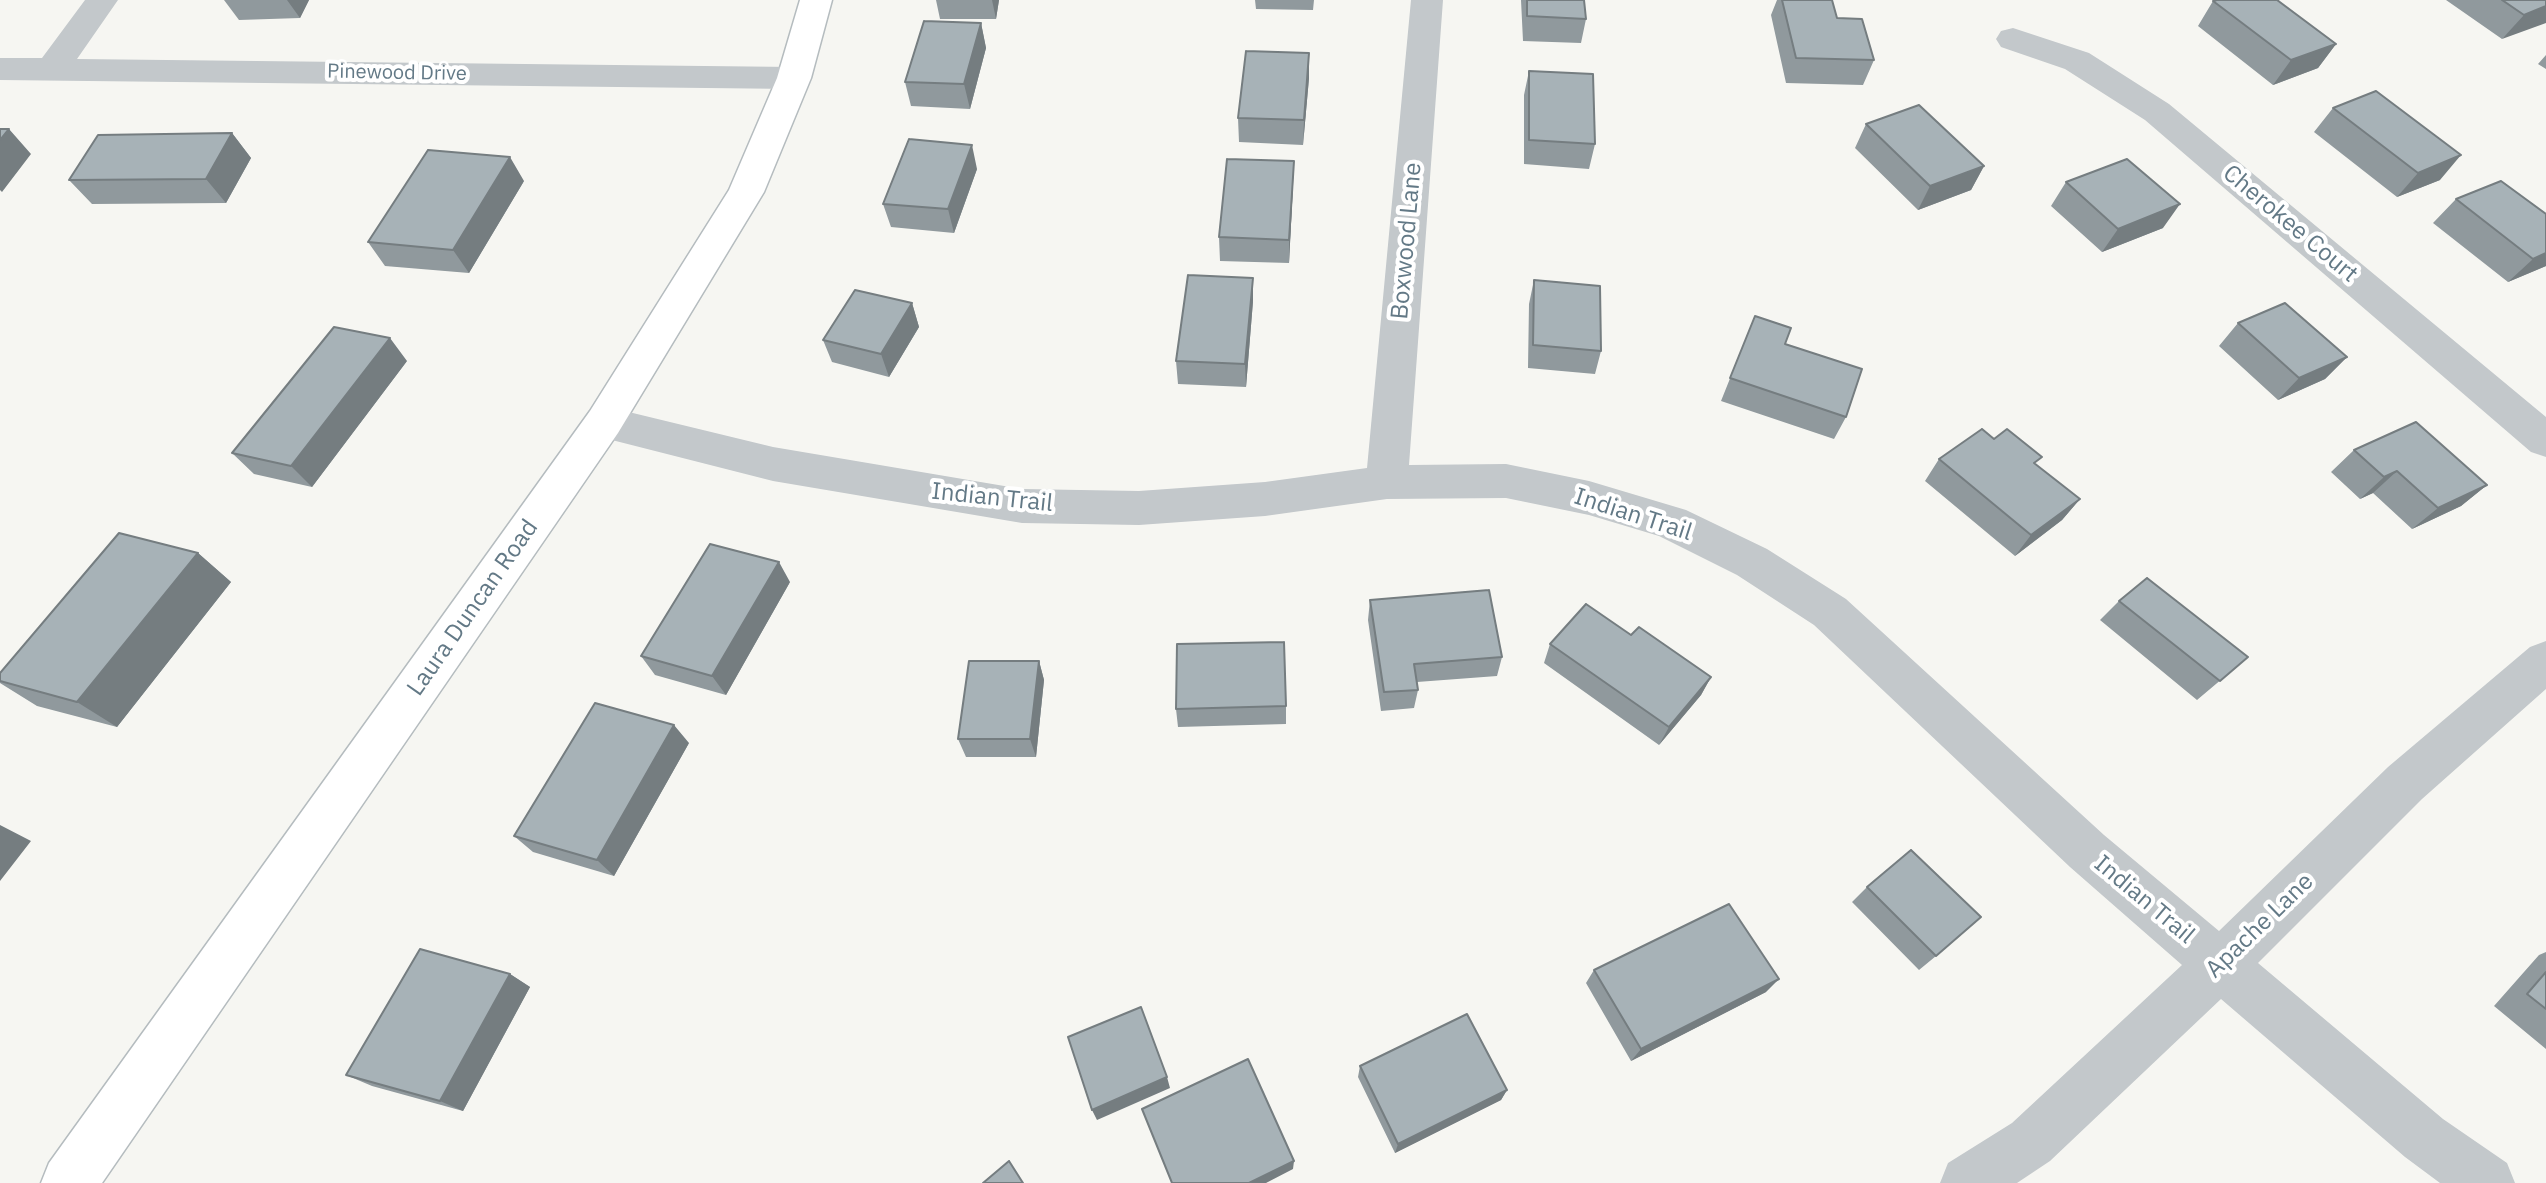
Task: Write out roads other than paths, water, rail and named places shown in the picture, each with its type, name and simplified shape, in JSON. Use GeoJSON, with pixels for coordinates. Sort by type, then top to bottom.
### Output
{"type":"FeatureCollection","features":[{"type":"Feature","properties":{"kind":"street"},"geometry":{"type":"LineString","coordinates":[[51,70],[102,0]]}},
{"type":"Feature","properties":{"kind":"street","name":"Laura Duncan Road"},"geometry":{"type":"LineString","coordinates":[[69,1183],[604,422],[746,192],[794,78],[816,0]]}},
{"type":"Feature","properties":{"kind":"street","name":"Boxwood Lane"},"geometry":{"type":"LineString","coordinates":[[1387,482],[1427,0]]}},
{"type":"Feature","properties":{"kind":"street","name":"Cherokee Court"},"geometry":{"type":"LineString","coordinates":[[2013,39],[2077,61],[2157,112],[2546,441]]}},
{"type":"Feature","properties":{"kind":"street","name":"Pinewood Drive"},"geometry":{"type":"LineString","coordinates":[[0,69],[794,78]]}},
{"type":"Feature","properties":{"kind":"street","name":"Indian Trail"},"geometry":{"type":"LineString","coordinates":[[604,422],[773,464],[1022,506],[1139,508],[1265,499],[1387,482],[1506,481],[1589,498],[1671,522],[1752,562],[1830,612],[2087,851],[2424,1138],[2487,1183]]}},
{"type":"Feature","properties":{"kind":"street","name":"Apache Lane"},"geometry":{"type":"LineString","coordinates":[[1968,1183],[2031,1142],[2220,965],[2405,783],[2546,661]]}}]}
